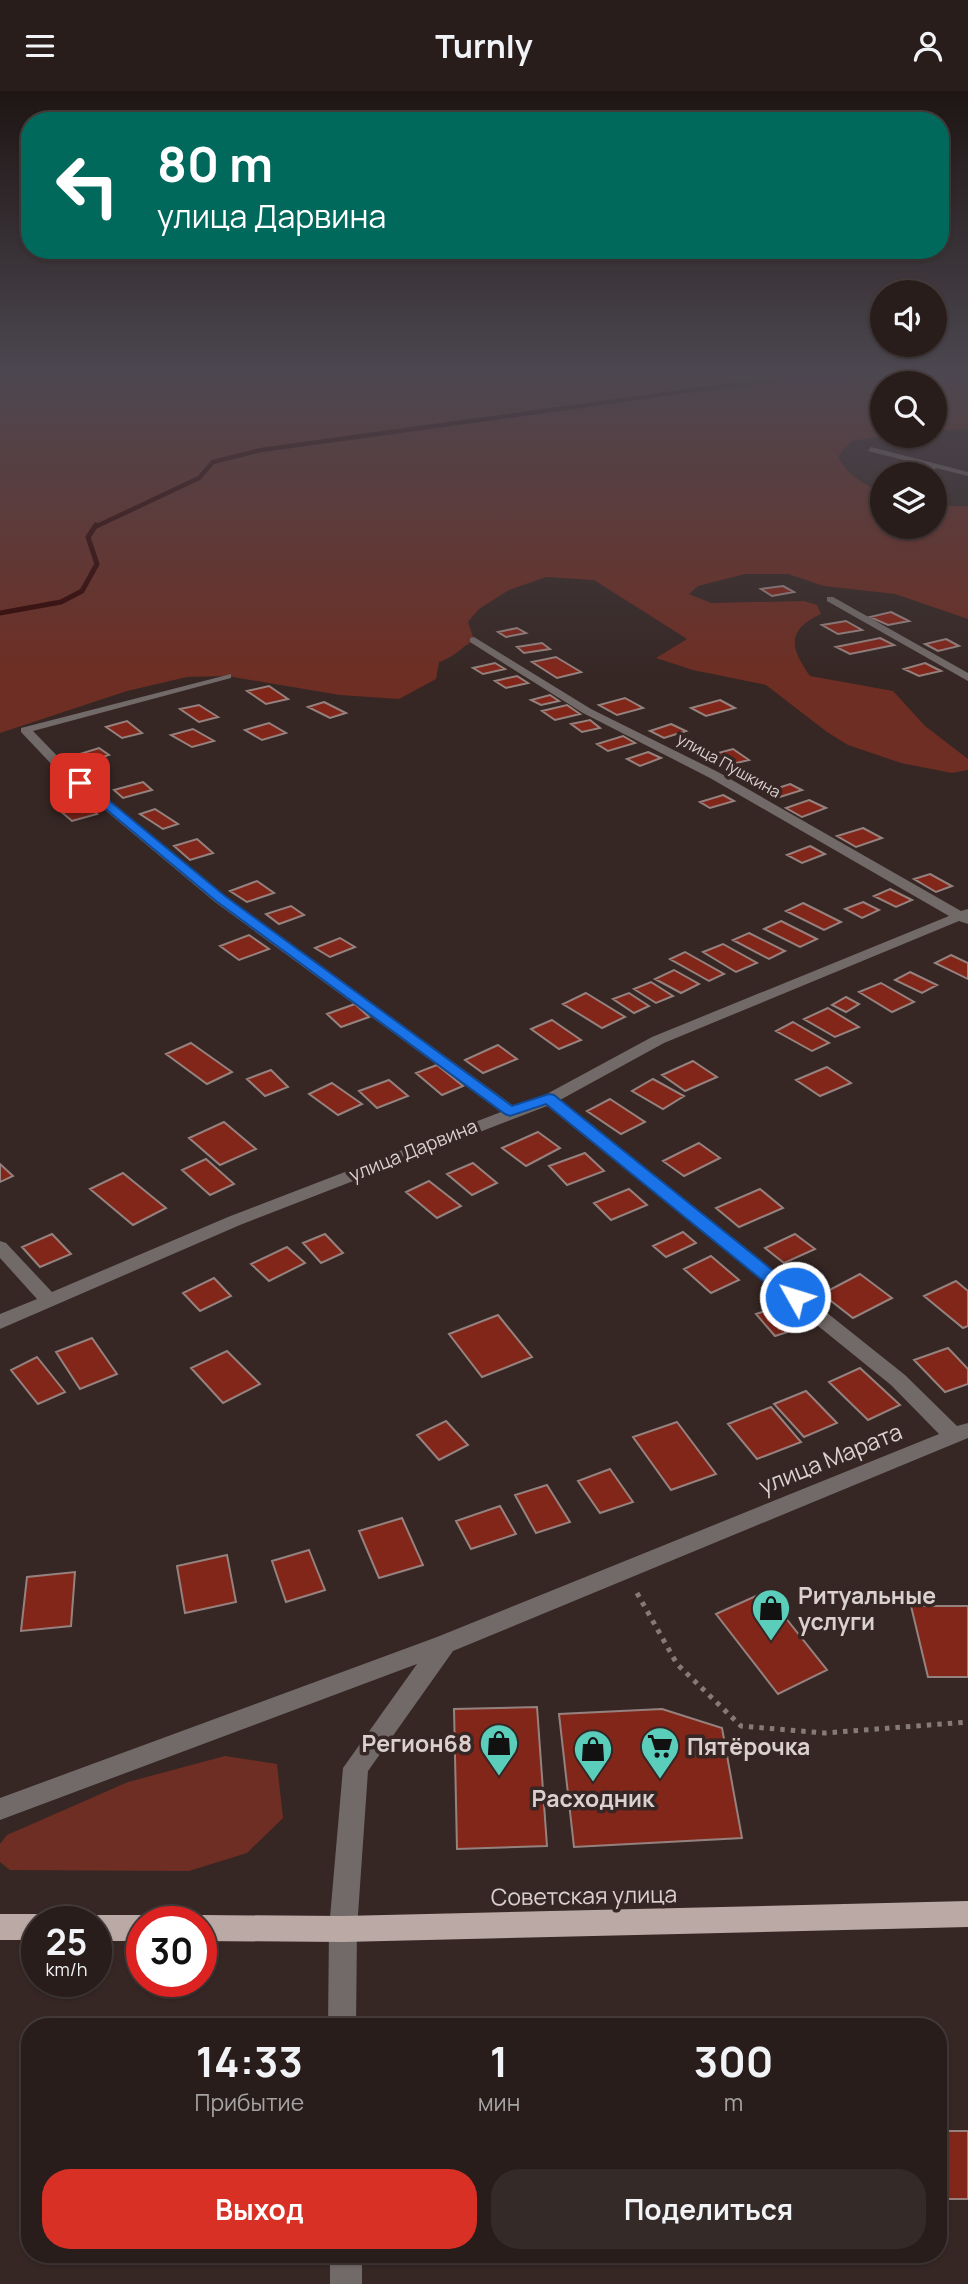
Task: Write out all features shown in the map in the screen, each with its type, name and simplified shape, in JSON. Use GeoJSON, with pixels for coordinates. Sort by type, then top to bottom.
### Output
{"type":"FeatureCollection","features":[{"type":"Feature","properties":{"kind":"main road","name":"Советская улица"},"geometry":{"type":"LineString","coordinates":[[217,1928],[343,1929],[968,1914]]}},
{"type":"Feature","properties":{"kind":"main road"},"geometry":{"type":"LineString","coordinates":[[0,1927],[21,1927]]}},
{"type":"Feature","properties":{"kind":"street"},"geometry":{"type":"LineString","coordinates":[[830,599],[968,678]]}},
{"type":"Feature","properties":{"kind":"street","name":"улица Пушкина"},"geometry":{"type":"LineString","coordinates":[[474,640],[587,711],[714,775],[965,917]]}},
{"type":"Feature","properties":{"kind":"street"},"geometry":{"type":"LineString","coordinates":[[227,676],[25,730],[61,766],[220,899],[510,1111]]}},
{"type":"Feature","properties":{"kind":"street","name":"улица Дарвина"},"geometry":{"type":"LineString","coordinates":[[0,1322],[234,1221],[549,1098],[658,1040],[965,917]]}},
{"type":"Feature","properties":{"kind":"street"},"geometry":{"type":"LineString","coordinates":[[549,1098],[960,1433]]}},
{"type":"Feature","properties":{"kind":"street"},"geometry":{"type":"LineString","coordinates":[[0,1247],[50,1301]]}},
{"type":"Feature","properties":{"kind":"street","name":"улица Марата"},"geometry":{"type":"LineString","coordinates":[[624,1571],[960,1433]]}},
{"type":"Feature","properties":{"kind":"street"},"geometry":{"type":"LineString","coordinates":[[0,1809],[445,1644],[624,1571]]}},
{"type":"Feature","properties":{"kind":"street"},"geometry":{"type":"LineString","coordinates":[[342,2018],[343,1929],[356,1768],[445,1644]]}},
{"type":"Feature","properties":{"kind":"street"},"geometry":{"type":"LineString","coordinates":[[345,2263],[346,2284]]}},
{"type":"Feature","properties":{"kind":"path"},"geometry":{"type":"LineString","coordinates":[[624,1571],[677,1664],[741,1726],[825,1733],[968,1722]]}},
{"type":"Feature","properties":{"kind":"shaded area"},"geometry":{"type":"Polygon","coordinates":[[[0,474],[852,474],[870,486],[870,539],[947,539],[947,506],[968,506],[968,619],[895,594],[824,586],[788,574],[745,574],[698,586],[689,594],[711,603],[804,601],[817,605],[821,614],[802,626],[795,641],[798,657],[810,676],[893,691],[925,726],[968,759],[968,770],[952,773],[901,763],[848,745],[766,685],[693,670],[656,658],[687,639],[594,580],[546,577],[509,590],[479,609],[468,622],[474,640],[439,662],[436,679],[399,699],[340,695],[227,676],[187,677],[127,691],[0,733],[0,474]]]}},
{"type":"Feature","properties":{"kind":"shaded area"},"geometry":{"type":"Polygon","coordinates":[[[225,1756],[277,1764],[283,1818],[247,1853],[189,1871],[10,1870],[0,1862],[0,1844],[7,1835],[128,1782],[225,1756]]]}},
{"type":"Feature","properties":{"kind":"building"},"geometry":{"type":"Polygon","coordinates":[[[783,586],[794,592],[772,596],[761,589],[783,586]]]}},
{"type":"Feature","properties":{"kind":"building"},"geometry":{"type":"Polygon","coordinates":[[[891,612],[909,621],[888,625],[870,617],[891,612]]]}},
{"type":"Feature","properties":{"kind":"building"},"geometry":{"type":"Polygon","coordinates":[[[846,621],[862,630],[838,634],[822,625],[846,621]]]}},
{"type":"Feature","properties":{"kind":"building"},"geometry":{"type":"Polygon","coordinates":[[[517,628],[526,633],[506,637],[498,632],[517,628]]]}},
{"type":"Feature","properties":{"kind":"building"},"geometry":{"type":"Polygon","coordinates":[[[880,638],[894,645],[850,654],[836,647],[880,638]]]}},
{"type":"Feature","properties":{"kind":"building"},"geometry":{"type":"Polygon","coordinates":[[[946,639],[959,646],[938,651],[925,644],[946,639]]]}},
{"type":"Feature","properties":{"kind":"building"},"geometry":{"type":"Polygon","coordinates":[[[542,643],[550,649],[524,653],[517,647],[542,643]]]}},
{"type":"Feature","properties":{"kind":"building"},"geometry":{"type":"Polygon","coordinates":[[[556,657],[581,672],[557,678],[532,662],[556,657]]]}},
{"type":"Feature","properties":{"kind":"building"},"geometry":{"type":"Polygon","coordinates":[[[495,663],[505,669],[483,674],[473,668],[495,663]]]}},
{"type":"Feature","properties":{"kind":"building"},"geometry":{"type":"Polygon","coordinates":[[[925,663],[941,671],[919,676],[904,669],[925,663]]]}},
{"type":"Feature","properties":{"kind":"building"},"geometry":{"type":"Polygon","coordinates":[[[517,676],[528,683],[506,688],[495,681],[517,676]]]}},
{"type":"Feature","properties":{"kind":"building"},"geometry":{"type":"Polygon","coordinates":[[[269,686],[288,699],[266,704],[247,691],[269,686]]]}},
{"type":"Feature","properties":{"kind":"building"},"geometry":{"type":"Polygon","coordinates":[[[550,695],[559,701],[541,705],[531,700],[550,695]]]}},
{"type":"Feature","properties":{"kind":"building"},"geometry":{"type":"Polygon","coordinates":[[[625,698],[643,708],[617,715],[599,705],[625,698]]]}},
{"type":"Feature","properties":{"kind":"building"},"geometry":{"type":"Polygon","coordinates":[[[720,700],[735,708],[706,716],[691,708],[720,700]]]}},
{"type":"Feature","properties":{"kind":"building"},"geometry":{"type":"Polygon","coordinates":[[[324,702],[346,713],[330,718],[308,707],[324,702]]]}},
{"type":"Feature","properties":{"kind":"building"},"geometry":{"type":"Polygon","coordinates":[[[199,705],[218,717],[199,722],[180,709],[199,705]]]}},
{"type":"Feature","properties":{"kind":"building"},"geometry":{"type":"Polygon","coordinates":[[[567,705],[580,714],[555,720],[542,711],[567,705]]]}},
{"type":"Feature","properties":{"kind":"building"},"geometry":{"type":"Polygon","coordinates":[[[590,720],[600,728],[582,732],[571,724],[590,720]]]}},
{"type":"Feature","properties":{"kind":"building"},"geometry":{"type":"Polygon","coordinates":[[[127,721],[142,733],[122,738],[106,727],[127,721]]]}},
{"type":"Feature","properties":{"kind":"building"},"geometry":{"type":"Polygon","coordinates":[[[269,723],[286,733],[262,740],[245,730],[269,723]]]}},
{"type":"Feature","properties":{"kind":"building"},"geometry":{"type":"Polygon","coordinates":[[[671,724],[686,731],[664,738],[650,731],[671,724]]]}},
{"type":"Feature","properties":{"kind":"building"},"geometry":{"type":"Polygon","coordinates":[[[193,729],[214,741],[192,747],[171,735],[193,729]]]}},
{"type":"Feature","properties":{"kind":"building"},"geometry":{"type":"Polygon","coordinates":[[[623,736],[635,743],[608,751],[597,744],[623,736]]]}},
{"type":"Feature","properties":{"kind":"building"},"geometry":{"type":"Polygon","coordinates":[[[99,748],[109,755],[80,764],[70,757],[99,748]]]}},
{"type":"Feature","properties":{"kind":"building"},"geometry":{"type":"Polygon","coordinates":[[[733,749],[749,760],[719,767],[703,757],[733,749]]]}},
{"type":"Feature","properties":{"kind":"building"},"geometry":{"type":"Polygon","coordinates":[[[648,752],[661,758],[640,766],[627,759],[648,752]]]}},
{"type":"Feature","properties":{"kind":"building"},"geometry":{"type":"Polygon","coordinates":[[[143,782],[152,790],[123,798],[114,790],[143,782]]]}},
{"type":"Feature","properties":{"kind":"building"},"geometry":{"type":"Polygon","coordinates":[[[790,784],[802,790],[780,797],[769,791],[790,784]]]}},
{"type":"Feature","properties":{"kind":"building"},"geometry":{"type":"Polygon","coordinates":[[[723,795],[734,801],[710,808],[700,802],[723,795]]]}},
{"type":"Feature","properties":{"kind":"building"},"geometry":{"type":"Polygon","coordinates":[[[809,800],[826,808],[802,817],[786,808],[809,800]]]}},
{"type":"Feature","properties":{"kind":"building"},"geometry":{"type":"Polygon","coordinates":[[[83,802],[97,814],[72,821],[58,809],[83,802]]]}},
{"type":"Feature","properties":{"kind":"building"},"geometry":{"type":"Polygon","coordinates":[[[155,809],[178,824],[163,829],[140,814],[155,809]]]}},
{"type":"Feature","properties":{"kind":"building"},"geometry":{"type":"Polygon","coordinates":[[[863,828],[882,838],[856,847],[837,836],[863,828]]]}},
{"type":"Feature","properties":{"kind":"building"},"geometry":{"type":"Polygon","coordinates":[[[197,839],[213,853],[190,860],[174,846],[197,839]]]}},
{"type":"Feature","properties":{"kind":"building"},"geometry":{"type":"Polygon","coordinates":[[[810,846],[825,854],[802,863],[787,855],[810,846]]]}},
{"type":"Feature","properties":{"kind":"building"},"geometry":{"type":"Polygon","coordinates":[[[930,874],[952,886],[936,892],[914,879],[930,874]]]}},
{"type":"Feature","properties":{"kind":"building"},"geometry":{"type":"Polygon","coordinates":[[[257,881],[274,893],[247,902],[230,891],[257,881]]]}},
{"type":"Feature","properties":{"kind":"building"},"geometry":{"type":"Polygon","coordinates":[[[890,889],[912,900],[896,907],[874,896],[890,889]]]}},
{"type":"Feature","properties":{"kind":"building"},"geometry":{"type":"Polygon","coordinates":[[[863,902],[879,910],[862,918],[845,909],[863,902]]]}},
{"type":"Feature","properties":{"kind":"building"},"geometry":{"type":"Polygon","coordinates":[[[803,903],[841,922],[824,930],[786,911],[803,903]]]}},
{"type":"Feature","properties":{"kind":"building"},"geometry":{"type":"Polygon","coordinates":[[[291,906],[304,915],[279,924],[266,914],[291,906]]]}},
{"type":"Feature","properties":{"kind":"building"},"geometry":{"type":"Polygon","coordinates":[[[781,921],[817,939],[800,947],[764,929],[781,921]]]}},
{"type":"Feature","properties":{"kind":"building"},"geometry":{"type":"Polygon","coordinates":[[[749,933],[785,951],[769,959],[733,940],[749,933]]]}},
{"type":"Feature","properties":{"kind":"building"},"geometry":{"type":"Polygon","coordinates":[[[249,935],[269,949],[239,960],[220,946],[249,935]]]}},
{"type":"Feature","properties":{"kind":"building"},"geometry":{"type":"Polygon","coordinates":[[[340,938],[355,947],[330,957],[315,948],[340,938]]]}},
{"type":"Feature","properties":{"kind":"building"},"geometry":{"type":"Polygon","coordinates":[[[723,944],[757,963],[736,972],[703,952],[723,944]]]}},
{"type":"Feature","properties":{"kind":"building"},"geometry":{"type":"Polygon","coordinates":[[[685,952],[724,974],[709,981],[670,959],[685,952]]]}},
{"type":"Feature","properties":{"kind":"building"},"geometry":{"type":"Polygon","coordinates":[[[951,955],[968,963],[968,979],[935,963],[951,955]]]}},
{"type":"Feature","properties":{"kind":"building"},"geometry":{"type":"Polygon","coordinates":[[[674,970],[699,984],[681,993],[655,979],[674,970]]]}},
{"type":"Feature","properties":{"kind":"building"},"geometry":{"type":"Polygon","coordinates":[[[910,972],[937,985],[922,993],[895,980],[910,972]]]}},
{"type":"Feature","properties":{"kind":"building"},"geometry":{"type":"Polygon","coordinates":[[[651,982],[673,996],[656,1003],[634,989],[651,982]]]}},
{"type":"Feature","properties":{"kind":"building"},"geometry":{"type":"Polygon","coordinates":[[[881,983],[914,1002],[892,1012],[859,992],[881,983]]]}},
{"type":"Feature","properties":{"kind":"building"},"geometry":{"type":"Polygon","coordinates":[[[586,993],[625,1017],[602,1028],[563,1004],[586,993]]]}},
{"type":"Feature","properties":{"kind":"building"},"geometry":{"type":"Polygon","coordinates":[[[629,993],[649,1006],[634,1013],[613,999],[629,993]]]}},
{"type":"Feature","properties":{"kind":"building"},"geometry":{"type":"Polygon","coordinates":[[[846,997],[859,1004],[846,1012],[832,1005],[846,997]]]}},
{"type":"Feature","properties":{"kind":"building"},"geometry":{"type":"Polygon","coordinates":[[[355,1004],[369,1017],[341,1027],[327,1014],[355,1004]]]}},
{"type":"Feature","properties":{"kind":"building"},"geometry":{"type":"Polygon","coordinates":[[[828,1008],[859,1027],[835,1037],[804,1019],[828,1008]]]}},
{"type":"Feature","properties":{"kind":"building"},"geometry":{"type":"Polygon","coordinates":[[[552,1020],[581,1040],[559,1049],[531,1029],[552,1020]]]}},
{"type":"Feature","properties":{"kind":"building"},"geometry":{"type":"Polygon","coordinates":[[[793,1022],[829,1043],[812,1051],[776,1031],[793,1022]]]}},
{"type":"Feature","properties":{"kind":"building"},"geometry":{"type":"Polygon","coordinates":[[[191,1043],[232,1072],[207,1084],[166,1054],[191,1043]]]}},
{"type":"Feature","properties":{"kind":"building"},"geometry":{"type":"Polygon","coordinates":[[[498,1045],[517,1059],[483,1073],[465,1060],[498,1045]]]}},
{"type":"Feature","properties":{"kind":"building"},"geometry":{"type":"Polygon","coordinates":[[[693,1061],[717,1077],[685,1091],[662,1075],[693,1061]]]}},
{"type":"Feature","properties":{"kind":"building"},"geometry":{"type":"Polygon","coordinates":[[[437,1065],[463,1086],[442,1095],[416,1073],[437,1065]]]}},
{"type":"Feature","properties":{"kind":"building"},"geometry":{"type":"Polygon","coordinates":[[[827,1067],[851,1083],[820,1096],[796,1080],[827,1067]]]}},
{"type":"Feature","properties":{"kind":"building"},"geometry":{"type":"Polygon","coordinates":[[[271,1070],[288,1087],[265,1096],[247,1079],[271,1070]]]}},
{"type":"Feature","properties":{"kind":"building"},"geometry":{"type":"Polygon","coordinates":[[[653,1079],[684,1096],[663,1109],[632,1091],[653,1079]]]}},
{"type":"Feature","properties":{"kind":"building"},"geometry":{"type":"Polygon","coordinates":[[[389,1080],[408,1096],[377,1108],[359,1091],[389,1080]]]}},
{"type":"Feature","properties":{"kind":"building"},"geometry":{"type":"Polygon","coordinates":[[[332,1083],[362,1104],[338,1115],[309,1094],[332,1083]]]}},
{"type":"Feature","properties":{"kind":"building"},"geometry":{"type":"Polygon","coordinates":[[[610,1099],[645,1122],[621,1134],[587,1111],[610,1099]]]}},
{"type":"Feature","properties":{"kind":"building"},"geometry":{"type":"Polygon","coordinates":[[[224,1122],[256,1149],[220,1165],[189,1138],[224,1122]]]}},
{"type":"Feature","properties":{"kind":"building"},"geometry":{"type":"Polygon","coordinates":[[[538,1132],[560,1148],[526,1166],[502,1148],[538,1132]]]}},
{"type":"Feature","properties":{"kind":"building"},"geometry":{"type":"Polygon","coordinates":[[[699,1143],[720,1158],[684,1176],[663,1161],[699,1143]]]}},
{"type":"Feature","properties":{"kind":"building"},"geometry":{"type":"Polygon","coordinates":[[[585,1153],[604,1171],[567,1185],[549,1166],[585,1153]]]}},
{"type":"Feature","properties":{"kind":"building"},"geometry":{"type":"Polygon","coordinates":[[[206,1159],[234,1184],[210,1195],[182,1170],[206,1159]]]}},
{"type":"Feature","properties":{"kind":"building"},"geometry":{"type":"Polygon","coordinates":[[[473,1163],[497,1183],[472,1195],[447,1174],[473,1163]]]}},
{"type":"Feature","properties":{"kind":"building"},"geometry":{"type":"Polygon","coordinates":[[[0,1164],[13,1176],[0,1182],[0,1164]]]}},
{"type":"Feature","properties":{"kind":"building"},"geometry":{"type":"Polygon","coordinates":[[[123,1173],[166,1208],[133,1225],[90,1189],[123,1173]]]}},
{"type":"Feature","properties":{"kind":"building"},"geometry":{"type":"Polygon","coordinates":[[[429,1181],[461,1206],[437,1218],[406,1192],[429,1181]]]}},
{"type":"Feature","properties":{"kind":"building"},"geometry":{"type":"Polygon","coordinates":[[[629,1189],[647,1205],[611,1220],[594,1203],[629,1189]]]}},
{"type":"Feature","properties":{"kind":"building"},"geometry":{"type":"Polygon","coordinates":[[[760,1189],[783,1208],[739,1227],[716,1208],[760,1189]]]}},
{"type":"Feature","properties":{"kind":"building"},"geometry":{"type":"Polygon","coordinates":[[[683,1232],[696,1243],[666,1257],[653,1246],[683,1232]]]}},
{"type":"Feature","properties":{"kind":"building"},"geometry":{"type":"Polygon","coordinates":[[[52,1234],[71,1254],[40,1267],[22,1247],[52,1234]]]}},
{"type":"Feature","properties":{"kind":"building"},"geometry":{"type":"Polygon","coordinates":[[[325,1234],[343,1253],[321,1263],[303,1243],[325,1234]]]}},
{"type":"Feature","properties":{"kind":"building"},"geometry":{"type":"Polygon","coordinates":[[[795,1234],[815,1249],[784,1263],[765,1248],[795,1234]]]}},
{"type":"Feature","properties":{"kind":"building"},"geometry":{"type":"Polygon","coordinates":[[[287,1247],[305,1263],[269,1281],[251,1264],[287,1247]]]}},
{"type":"Feature","properties":{"kind":"building"},"geometry":{"type":"Polygon","coordinates":[[[711,1256],[739,1280],[711,1293],[684,1269],[711,1256]]]}},
{"type":"Feature","properties":{"kind":"building"},"geometry":{"type":"Polygon","coordinates":[[[860,1274],[892,1298],[853,1318],[822,1294],[860,1274]]]}},
{"type":"Feature","properties":{"kind":"building"},"geometry":{"type":"Polygon","coordinates":[[[214,1278],[231,1296],[200,1311],[183,1293],[214,1278]]]}},
{"type":"Feature","properties":{"kind":"building"},"geometry":{"type":"Polygon","coordinates":[[[956,1281],[968,1291],[968,1326],[963,1328],[924,1296],[956,1281]]]}},
{"type":"Feature","properties":{"kind":"building"},"geometry":{"type":"Polygon","coordinates":[[[787,1304],[806,1326],[775,1336],[756,1314],[787,1304]]]}},
{"type":"Feature","properties":{"kind":"building"},"geometry":{"type":"Polygon","coordinates":[[[498,1315],[532,1357],[482,1377],[449,1334],[498,1315]]]}},
{"type":"Feature","properties":{"kind":"building"},"geometry":{"type":"Polygon","coordinates":[[[92,1338],[117,1374],[80,1389],[56,1352],[92,1338]]]}},
{"type":"Feature","properties":{"kind":"building"},"geometry":{"type":"Polygon","coordinates":[[[948,1348],[968,1369],[968,1384],[945,1392],[914,1360],[948,1348]]]}},
{"type":"Feature","properties":{"kind":"building"},"geometry":{"type":"Polygon","coordinates":[[[227,1351],[260,1384],[223,1403],[191,1368],[227,1351]]]}},
{"type":"Feature","properties":{"kind":"building"},"geometry":{"type":"Polygon","coordinates":[[[37,1357],[65,1392],[38,1404],[11,1370],[37,1357]]]}},
{"type":"Feature","properties":{"kind":"building"},"geometry":{"type":"Polygon","coordinates":[[[860,1368],[900,1405],[868,1420],[829,1382],[860,1368]]]}},
{"type":"Feature","properties":{"kind":"building"},"geometry":{"type":"Polygon","coordinates":[[[806,1391],[837,1423],[804,1437],[774,1404],[806,1391]]]}},
{"type":"Feature","properties":{"kind":"building"},"geometry":{"type":"Polygon","coordinates":[[[771,1407],[801,1442],[757,1459],[728,1424],[771,1407]]]}},
{"type":"Feature","properties":{"kind":"building"},"geometry":{"type":"Polygon","coordinates":[[[446,1421],[468,1445],[439,1460],[417,1435],[446,1421]]]}},
{"type":"Feature","properties":{"kind":"building"},"geometry":{"type":"Polygon","coordinates":[[[677,1422],[716,1474],[671,1490],[633,1437],[677,1422]]]}},
{"type":"Feature","properties":{"kind":"building"},"geometry":{"type":"Polygon","coordinates":[[[610,1469],[633,1502],[600,1513],[578,1481],[610,1469]]]}},
{"type":"Feature","properties":{"kind":"building"},"geometry":{"type":"Polygon","coordinates":[[[547,1485],[570,1522],[536,1533],[515,1495],[547,1485]]]}},
{"type":"Feature","properties":{"kind":"building"},"geometry":{"type":"Polygon","coordinates":[[[500,1506],[516,1534],[471,1549],[456,1521],[500,1506]]]}},
{"type":"Feature","properties":{"kind":"building"},"geometry":{"type":"Polygon","coordinates":[[[402,1518],[423,1565],[379,1578],[359,1531],[402,1518]]]}},
{"type":"Feature","properties":{"kind":"building"},"geometry":{"type":"Polygon","coordinates":[[[309,1550],[325,1590],[286,1602],[272,1561],[309,1550]]]}},
{"type":"Feature","properties":{"kind":"building"},"geometry":{"type":"Polygon","coordinates":[[[227,1555],[236,1602],[185,1613],[177,1566],[227,1555]]]}},
{"type":"Feature","properties":{"kind":"building"},"geometry":{"type":"Polygon","coordinates":[[[75,1572],[71,1626],[21,1631],[27,1577],[75,1572]]]}},
{"type":"Feature","properties":{"kind":"building","name":"Ритуальные услуги"},"geometry":{"type":"Polygon","coordinates":[[[765,1592],[827,1670],[778,1694],[716,1614],[765,1592]]]}},
{"type":"Feature","properties":{"kind":"building"},"geometry":{"type":"Polygon","coordinates":[[[911,1606],[968,1606],[968,1677],[928,1677],[911,1606]]]}},
{"type":"Feature","properties":{"kind":"building","name":"Регион68"},"geometry":{"type":"Polygon","coordinates":[[[537,1707],[547,1846],[457,1849],[454,1709],[537,1707]]]}},
{"type":"Feature","properties":{"kind":"building"},"geometry":{"type":"Polygon","coordinates":[[[662,1709],[722,1728],[742,1838],[574,1847],[559,1714],[662,1709]]]}},
{"type":"Feature","properties":{"kind":"building"},"geometry":{"type":"Polygon","coordinates":[[[947,2131],[968,2131],[968,2199],[947,2199],[947,2131]]]}},
{"type":"Feature","properties":{"kind":"waterway"},"geometry":{"type":"LineString","coordinates":[[95,527],[202,474]]}},
{"type":"Feature","properties":{"kind":"waterway"},"geometry":{"type":"LineString","coordinates":[[0,613],[61,602],[82,591],[97,564],[88,537],[96,525]]}},
{"type":"Feature","properties":{"kind":"place","name":"Ритуальные услуги"},"geometry":{"type":"Point","coordinates":[771,1642]}},
{"type":"Feature","properties":{"kind":"place","name":"Регион68"},"geometry":{"type":"Point","coordinates":[499,1777]}},
{"type":"Feature","properties":{"kind":"place","name":"Пятёрочка"},"geometry":{"type":"Point","coordinates":[660,1780]}},
{"type":"Feature","properties":{"kind":"place","name":"Расходник"},"geometry":{"type":"Point","coordinates":[593,1783]}},
{"type":"Feature","properties":{"kind":"route"},"geometry":{"type":"LineString","coordinates":[[80,783],[220,899],[510,1111],[549,1098],[795,1297]]}}]}
